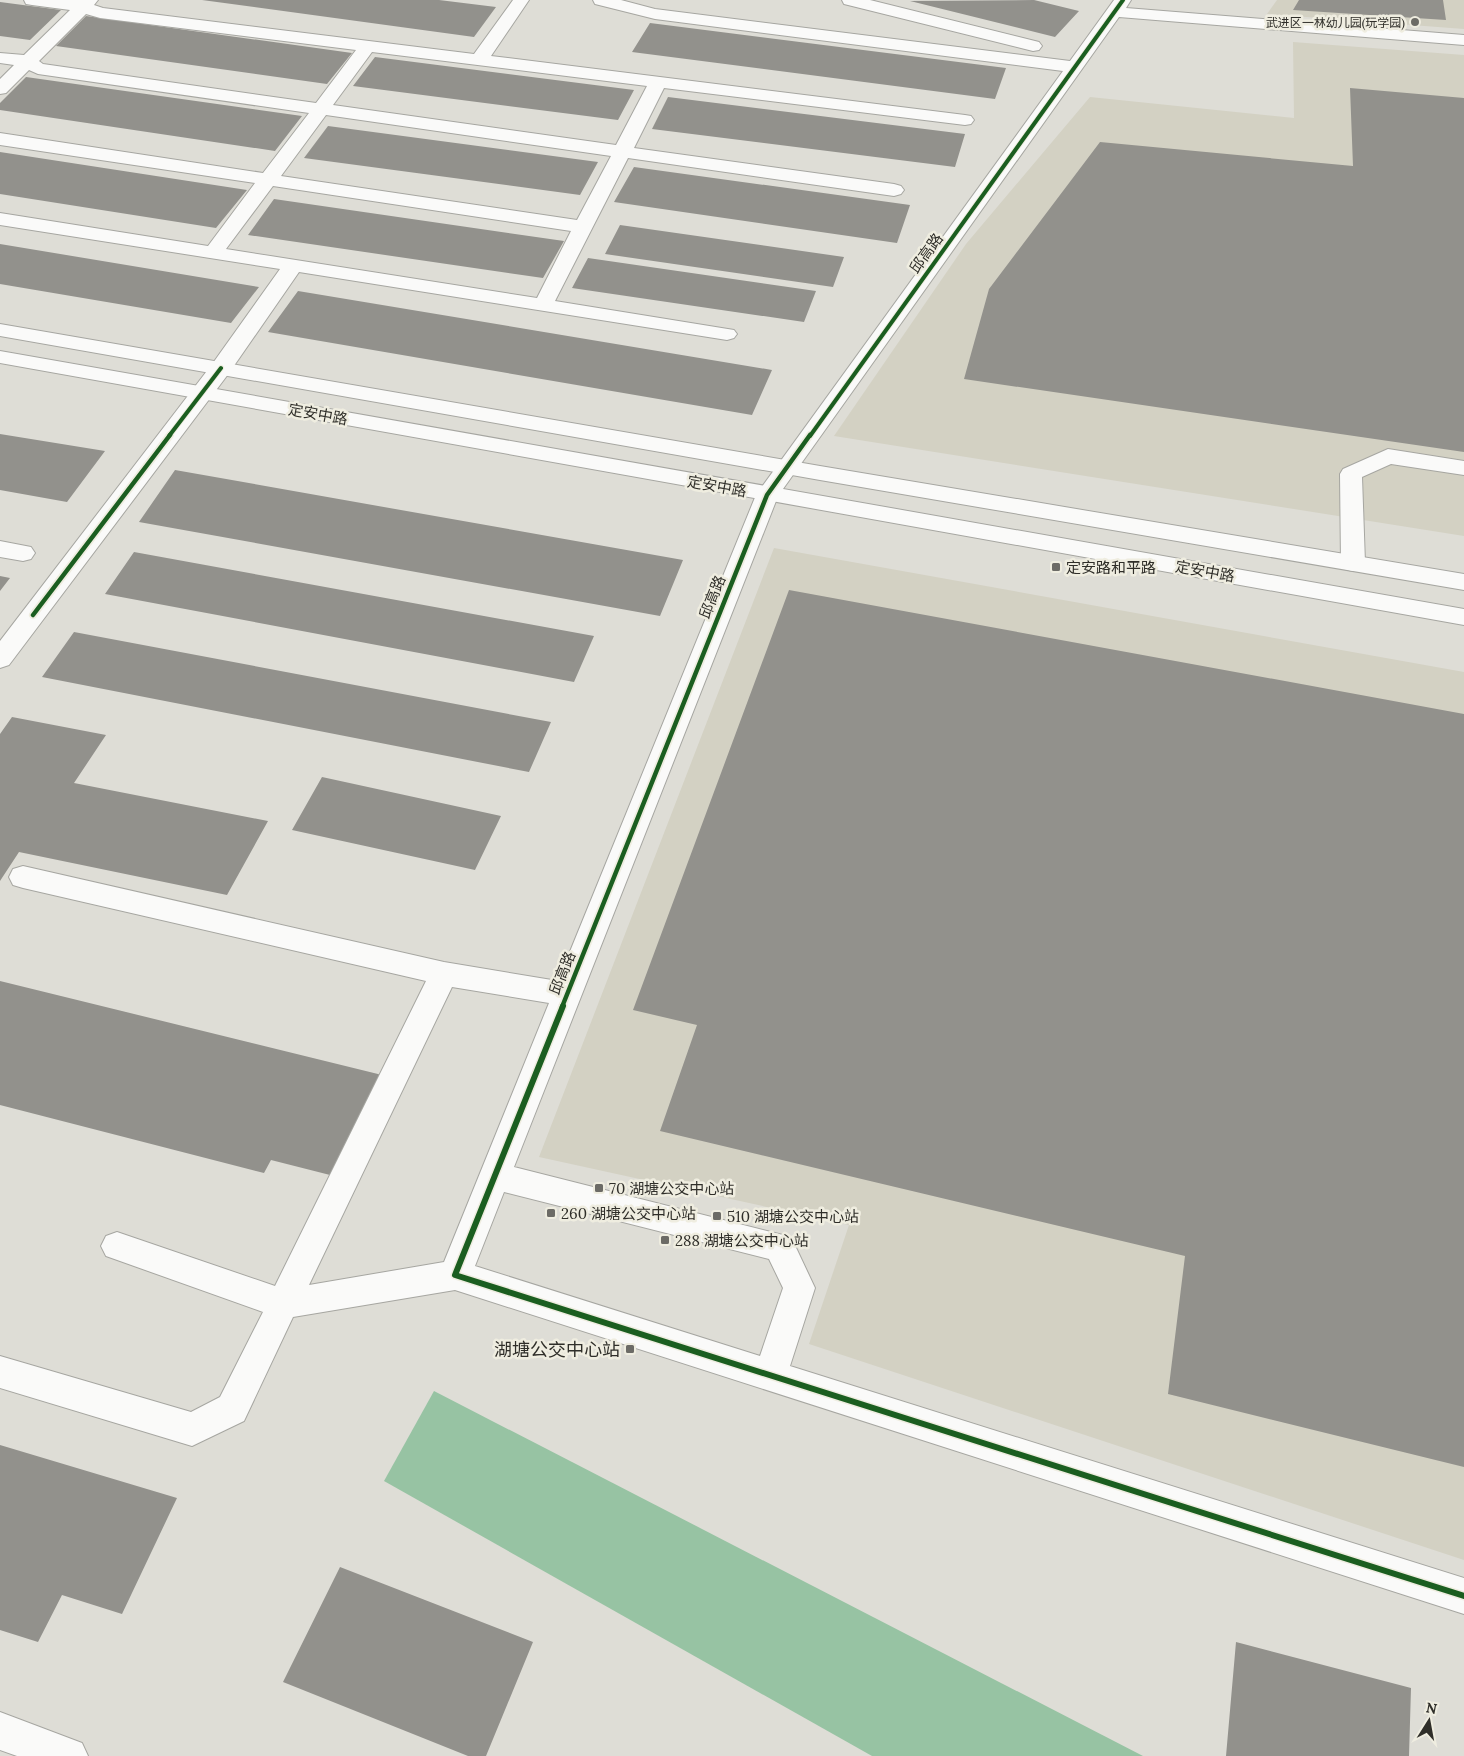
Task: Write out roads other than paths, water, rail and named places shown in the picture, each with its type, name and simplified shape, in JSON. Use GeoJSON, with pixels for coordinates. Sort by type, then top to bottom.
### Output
{"type":"FeatureCollection","features":[{"type":"Feature","properties":{"kind":"street"},"geometry":{"type":"LineString","coordinates":[[32,0],[87,3],[100,13],[965,120]]}},
{"type":"Feature","properties":{"kind":"street"},"geometry":{"type":"LineString","coordinates":[[479,60],[520,0]]}},
{"type":"Feature","properties":{"kind":"street"},"geometry":{"type":"LineString","coordinates":[[601,0],[655,14],[1075,67]]}},
{"type":"Feature","properties":{"kind":"street"},"geometry":{"type":"LineString","coordinates":[[850,0],[1033,46]]}},
{"type":"Feature","properties":{"kind":"street"},"geometry":{"type":"LineString","coordinates":[[0,89],[87,3]]}},
{"type":"Feature","properties":{"kind":"street"},"geometry":{"type":"LineString","coordinates":[[1119,6],[1464,40]]}},
{"type":"Feature","properties":{"kind":"street","name":"邱高路"},"geometry":{"type":"LineString","coordinates":[[455,1275],[767,495],[1119,6]]}},
{"type":"Feature","properties":{"kind":"street"},"geometry":{"type":"LineString","coordinates":[[213,253],[368,46]]}},
{"type":"Feature","properties":{"kind":"street"},"geometry":{"type":"LineString","coordinates":[[0,58],[28,61],[38,70],[894,190]]}},
{"type":"Feature","properties":{"kind":"street"},"geometry":{"type":"LineString","coordinates":[[543,305],[658,82]]}},
{"type":"Feature","properties":{"kind":"street"},"geometry":{"type":"LineString","coordinates":[[0,139],[582,227]]}},
{"type":"Feature","properties":{"kind":"street"},"geometry":{"type":"LineString","coordinates":[[0,219],[727,334]]}},
{"type":"Feature","properties":{"kind":"street"},"geometry":{"type":"LineString","coordinates":[[0,659],[221,368],[293,266]]}},
{"type":"Feature","properties":{"kind":"street","name":"定安中路"},"geometry":{"type":"LineString","coordinates":[[0,330],[787,467],[1464,582]]}},
{"type":"Feature","properties":{"kind":"street","name":"定安中路"},"geometry":{"type":"LineString","coordinates":[[0,357],[767,495],[1464,617]]}},
{"type":"Feature","properties":{"kind":"street"},"geometry":{"type":"LineString","coordinates":[[1353,563],[1351,474],[1388,456],[1464,468]]}},
{"type":"Feature","properties":{"kind":"street"},"geometry":{"type":"LineString","coordinates":[[0,548],[23,553]]}},
{"type":"Feature","properties":{"kind":"street"},"geometry":{"type":"LineString","coordinates":[[23,877],[444,974],[568,994]]}},
{"type":"Feature","properties":{"kind":"street"},"geometry":{"type":"LineString","coordinates":[[0,1372],[192,1429],[232,1409],[444,974]]}},
{"type":"Feature","properties":{"kind":"street"},"geometry":{"type":"LineString","coordinates":[[494,1176],[780,1248],[799,1288],[770,1376]]}},
{"type":"Feature","properties":{"kind":"street"},"geometry":{"type":"LineString","coordinates":[[117,1246],[284,1304],[455,1275],[1464,1596]]}},
{"type":"Feature","properties":{"kind":"street"},"geometry":{"type":"LineString","coordinates":[[0,1731],[69,1756]]}},
{"type":"Feature","properties":{"kind":"place","name":"武进区一林幼儿园(玩学园)"},"geometry":{"type":"Point","coordinates":[1415,22]}},
{"type":"Feature","properties":{"kind":"place","name":"定安路和平路"},"geometry":{"type":"Point","coordinates":[1056,567]}},
{"type":"Feature","properties":{"kind":"place","name":"70 湖塘公交中心站"},"geometry":{"type":"Point","coordinates":[599,1188]}},
{"type":"Feature","properties":{"kind":"place","name":"260 湖塘公交中心站"},"geometry":{"type":"Point","coordinates":[551,1213]}},
{"type":"Feature","properties":{"kind":"place","name":"510 湖塘公交中心站"},"geometry":{"type":"Point","coordinates":[717,1216]}},
{"type":"Feature","properties":{"kind":"place","name":"288 湖塘公交中心站"},"geometry":{"type":"Point","coordinates":[665,1240]}},
{"type":"Feature","properties":{"kind":"place","name":"湖塘公交中心站"},"geometry":{"type":"Point","coordinates":[630,1349]}}]}
